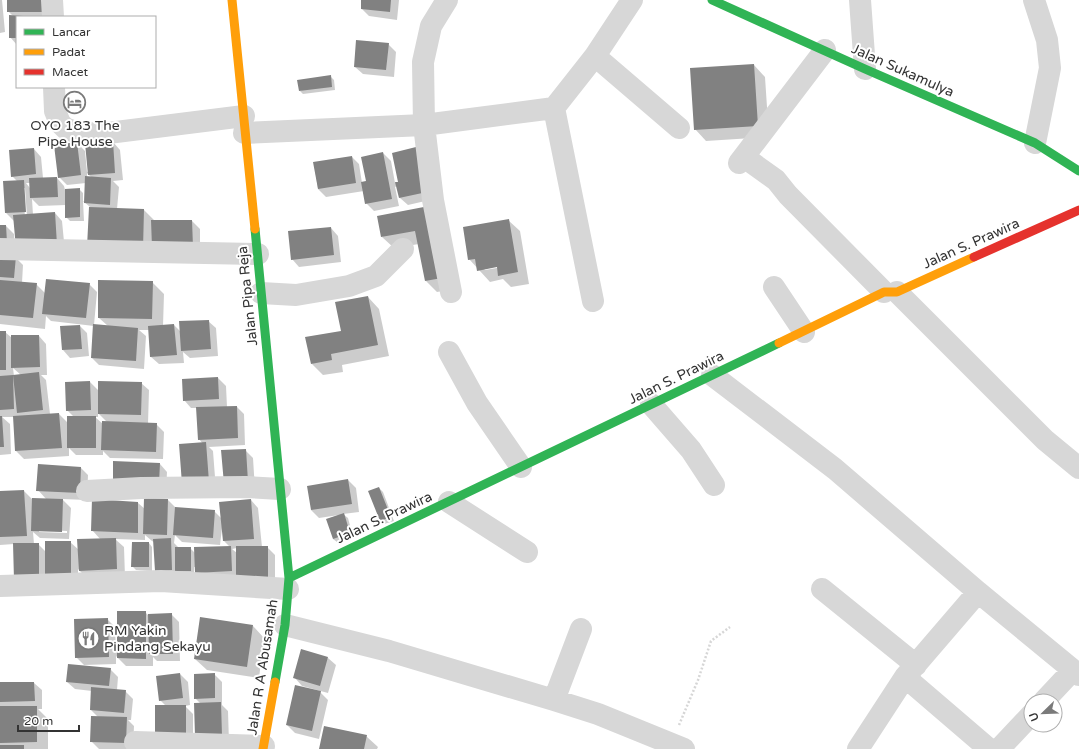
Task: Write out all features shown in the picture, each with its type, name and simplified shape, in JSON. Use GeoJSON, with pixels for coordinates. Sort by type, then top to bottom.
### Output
{"type":"FeatureCollection","features":[{"type":"Feature","properties":{"kind":"street"},"geometry":{"type":"LineString","coordinates":[[52,0],[53,16]]}},
{"type":"Feature","properties":{"kind":"street","name":"Jalan Pipa Reja"},"geometry":{"type":"LineString","coordinates":[[232,0],[258,254],[288,583]]}},
{"type":"Feature","properties":{"kind":"street"},"geometry":{"type":"LineString","coordinates":[[447,0],[431,26],[423,62],[424,125],[433,200],[451,292]]}},
{"type":"Feature","properties":{"kind":"street"},"geometry":{"type":"LineString","coordinates":[[54,88],[55,111],[60,123],[65,128],[75,132],[100,134],[244,125],[424,125],[554,108],[595,56],[632,0]]}},
{"type":"Feature","properties":{"kind":"street","name":"Jalan Sukamulya"},"geometry":{"type":"LineString","coordinates":[[712,0],[1035,143],[1079,171]]}},
{"type":"Feature","properties":{"kind":"street"},"geometry":{"type":"LineString","coordinates":[[860,0],[865,69]]}},
{"type":"Feature","properties":{"kind":"street"},"geometry":{"type":"LineString","coordinates":[[1034,0],[1047,40],[1050,68],[1035,143]]}},
{"type":"Feature","properties":{"kind":"street"},"geometry":{"type":"LineString","coordinates":[[825,50],[742,160],[776,180],[788,195],[1045,440],[1079,468]]}},
{"type":"Feature","properties":{"kind":"street"},"geometry":{"type":"LineString","coordinates":[[595,56],[679,128]]}},
{"type":"Feature","properties":{"kind":"street"},"geometry":{"type":"LineString","coordinates":[[554,108],[593,301]]}},
{"type":"Feature","properties":{"kind":"street","name":"Jalan S. Prawira"},"geometry":{"type":"LineString","coordinates":[[288,583],[449,502],[712,375],[891,292],[1079,210]]}},
{"type":"Feature","properties":{"kind":"street"},"geometry":{"type":"LineString","coordinates":[[0,249],[258,254]]}},
{"type":"Feature","properties":{"kind":"street"},"geometry":{"type":"LineString","coordinates":[[261,293],[296,295],[349,286],[376,276],[403,250]]}},
{"type":"Feature","properties":{"kind":"street"},"geometry":{"type":"LineString","coordinates":[[774,287],[804,332]]}},
{"type":"Feature","properties":{"kind":"street"},"geometry":{"type":"LineString","coordinates":[[449,352],[477,403],[521,467]]}},
{"type":"Feature","properties":{"kind":"street"},"geometry":{"type":"LineString","coordinates":[[712,375],[835,469],[978,592],[1076,672],[1053,693]]}},
{"type":"Feature","properties":{"kind":"street"},"geometry":{"type":"LineString","coordinates":[[652,404],[691,450],[714,485]]}},
{"type":"Feature","properties":{"kind":"street"},"geometry":{"type":"LineString","coordinates":[[87,491],[141,488],[246,486],[280,489]]}},
{"type":"Feature","properties":{"kind":"street"},"geometry":{"type":"LineString","coordinates":[[449,502],[527,552]]}},
{"type":"Feature","properties":{"kind":"street"},"geometry":{"type":"LineString","coordinates":[[0,586],[161,580],[288,583]]}},
{"type":"Feature","properties":{"kind":"street","name":"Jalan R A Abusamah"},"geometry":{"type":"LineString","coordinates":[[264,747],[285,625],[288,583]]}},
{"type":"Feature","properties":{"kind":"street"},"geometry":{"type":"LineString","coordinates":[[822,589],[910,671],[989,749]]}},
{"type":"Feature","properties":{"kind":"street"},"geometry":{"type":"LineString","coordinates":[[858,749],[910,671],[978,592]]}},
{"type":"Feature","properties":{"kind":"street"},"geometry":{"type":"LineString","coordinates":[[285,625],[389,650],[554,700],[598,714],[677,746]]}},
{"type":"Feature","properties":{"kind":"street"},"geometry":{"type":"LineString","coordinates":[[554,700],[581,629]]}},
{"type":"Feature","properties":{"kind":"street"},"geometry":{"type":"LineString","coordinates":[[999,749],[1023,724]]}},
{"type":"Feature","properties":{"kind":"street"},"geometry":{"type":"LineString","coordinates":[[135,742],[264,747]]}},
{"type":"Feature","properties":{"kind":"path"},"geometry":{"type":"LineString","coordinates":[[677,746],[711,641],[730,627]]}},
{"type":"Feature","properties":{"kind":"building"},"geometry":{"type":"Polygon","coordinates":[[[7,0],[43,0],[43,12],[7,12],[7,0]]]}},
{"type":"Feature","properties":{"kind":"building"},"geometry":{"type":"Polygon","coordinates":[[[361,0],[391,0],[390,12],[361,9],[361,0]]]}},
{"type":"Feature","properties":{"kind":"building"},"geometry":{"type":"Polygon","coordinates":[[[9,15],[23,16],[16,16],[16,38],[9,38],[9,15]]]}},
{"type":"Feature","properties":{"kind":"building"},"geometry":{"type":"Polygon","coordinates":[[[356,40],[389,43],[386,70],[354,67],[356,40]]]}},
{"type":"Feature","properties":{"kind":"building"},"geometry":{"type":"Polygon","coordinates":[[[754,64],[758,126],[694,130],[690,68],[754,64]]]}},
{"type":"Feature","properties":{"kind":"building"},"geometry":{"type":"Polygon","coordinates":[[[331,75],[332,87],[299,91],[297,80],[331,75]]]}},
{"type":"Feature","properties":{"kind":"building"},"geometry":{"type":"Polygon","coordinates":[[[113,141],[115,173],[88,175],[85,143],[113,141]]]}},
{"type":"Feature","properties":{"kind":"building"},"geometry":{"type":"Polygon","coordinates":[[[77,142],[81,175],[58,178],[54,145],[77,142]]]}},
{"type":"Feature","properties":{"kind":"building"},"geometry":{"type":"Polygon","coordinates":[[[416,147],[427,192],[399,198],[395,182],[398,182],[392,153],[416,147]]]}},
{"type":"Feature","properties":{"kind":"building"},"geometry":{"type":"Polygon","coordinates":[[[34,148],[36,174],[11,177],[9,150],[34,148]]]}},
{"type":"Feature","properties":{"kind":"building"},"geometry":{"type":"Polygon","coordinates":[[[383,152],[392,199],[365,204],[361,182],[366,181],[361,157],[383,152]]]}},
{"type":"Feature","properties":{"kind":"building"},"geometry":{"type":"Polygon","coordinates":[[[352,156],[356,183],[318,189],[313,162],[352,156]]]}},
{"type":"Feature","properties":{"kind":"building"},"geometry":{"type":"Polygon","coordinates":[[[85,176],[111,178],[110,205],[84,203],[85,176]]]}},
{"type":"Feature","properties":{"kind":"building"},"geometry":{"type":"Polygon","coordinates":[[[57,177],[58,197],[30,198],[29,178],[57,177]]]}},
{"type":"Feature","properties":{"kind":"building"},"geometry":{"type":"Polygon","coordinates":[[[24,180],[26,212],[5,213],[3,181],[24,180]]]}},
{"type":"Feature","properties":{"kind":"building"},"geometry":{"type":"Polygon","coordinates":[[[80,188],[80,217],[65,218],[65,189],[80,188]]]}},
{"type":"Feature","properties":{"kind":"building"},"geometry":{"type":"Polygon","coordinates":[[[429,206],[442,278],[425,281],[415,231],[381,237],[377,216],[429,206]]]}},
{"type":"Feature","properties":{"kind":"building"},"geometry":{"type":"Polygon","coordinates":[[[89,207],[144,209],[143,249],[87,247],[89,207]]]}},
{"type":"Feature","properties":{"kind":"building"},"geometry":{"type":"Polygon","coordinates":[[[55,212],[57,245],[16,248],[13,215],[55,212]]]}},
{"type":"Feature","properties":{"kind":"building"},"geometry":{"type":"Polygon","coordinates":[[[509,219],[518,272],[498,276],[497,267],[477,271],[475,259],[468,260],[463,227],[509,219]]]}},
{"type":"Feature","properties":{"kind":"building"},"geometry":{"type":"Polygon","coordinates":[[[151,220],[192,220],[193,247],[152,247],[151,220]]]}},
{"type":"Feature","properties":{"kind":"building"},"geometry":{"type":"Polygon","coordinates":[[[0,225],[6,225],[7,243],[0,243],[0,225]]]}},
{"type":"Feature","properties":{"kind":"building"},"geometry":{"type":"Polygon","coordinates":[[[331,227],[334,255],[291,260],[288,231],[331,227]]]}},
{"type":"Feature","properties":{"kind":"building"},"geometry":{"type":"Polygon","coordinates":[[[0,255],[16,256],[14,278],[0,277],[0,255]]]}},
{"type":"Feature","properties":{"kind":"building"},"geometry":{"type":"Polygon","coordinates":[[[46,279],[90,283],[86,318],[42,314],[46,279]]]}},
{"type":"Feature","properties":{"kind":"building"},"geometry":{"type":"Polygon","coordinates":[[[0,280],[37,283],[33,318],[0,315],[0,280]]]}},
{"type":"Feature","properties":{"kind":"building"},"geometry":{"type":"Polygon","coordinates":[[[98,280],[153,281],[152,319],[98,318],[98,280]]]}},
{"type":"Feature","properties":{"kind":"building"},"geometry":{"type":"Polygon","coordinates":[[[368,296],[378,345],[331,354],[332,360],[311,364],[305,337],[341,331],[335,302],[368,296]]]}},
{"type":"Feature","properties":{"kind":"building"},"geometry":{"type":"Polygon","coordinates":[[[209,320],[211,349],[181,351],[179,321],[209,320]]]}},
{"type":"Feature","properties":{"kind":"building"},"geometry":{"type":"Polygon","coordinates":[[[93,324],[138,328],[136,361],[91,358],[93,324]]]}},
{"type":"Feature","properties":{"kind":"building"},"geometry":{"type":"Polygon","coordinates":[[[174,324],[177,355],[150,357],[148,326],[174,324]]]}},
{"type":"Feature","properties":{"kind":"building"},"geometry":{"type":"Polygon","coordinates":[[[80,325],[82,349],[62,350],[60,326],[80,325]]]}},
{"type":"Feature","properties":{"kind":"building"},"geometry":{"type":"Polygon","coordinates":[[[0,331],[6,331],[6,370],[0,370],[0,331]]]}},
{"type":"Feature","properties":{"kind":"building"},"geometry":{"type":"Polygon","coordinates":[[[11,335],[39,335],[40,367],[11,368],[11,335]]]}},
{"type":"Feature","properties":{"kind":"building"},"geometry":{"type":"Polygon","coordinates":[[[39,372],[43,410],[17,413],[13,375],[39,372]]]}},
{"type":"Feature","properties":{"kind":"building"},"geometry":{"type":"Polygon","coordinates":[[[13,375],[14,409],[0,410],[0,376],[13,375]]]}},
{"type":"Feature","properties":{"kind":"building"},"geometry":{"type":"Polygon","coordinates":[[[218,377],[219,399],[183,401],[182,379],[218,377]]]}},
{"type":"Feature","properties":{"kind":"building"},"geometry":{"type":"Polygon","coordinates":[[[90,381],[91,410],[66,411],[65,382],[90,381]]]}},
{"type":"Feature","properties":{"kind":"building"},"geometry":{"type":"Polygon","coordinates":[[[98,381],[142,382],[141,415],[98,414],[98,381]]]}},
{"type":"Feature","properties":{"kind":"building"},"geometry":{"type":"Polygon","coordinates":[[[237,406],[238,438],[198,440],[196,407],[237,406]]]}},
{"type":"Feature","properties":{"kind":"building"},"geometry":{"type":"Polygon","coordinates":[[[59,413],[62,448],[15,451],[13,416],[59,413]]]}},
{"type":"Feature","properties":{"kind":"building"},"geometry":{"type":"Polygon","coordinates":[[[0,416],[2,416],[4,447],[0,447],[0,416]]]}},
{"type":"Feature","properties":{"kind":"building"},"geometry":{"type":"Polygon","coordinates":[[[67,416],[96,416],[96,448],[67,448],[67,416]]]}},
{"type":"Feature","properties":{"kind":"building"},"geometry":{"type":"Polygon","coordinates":[[[102,421],[157,423],[156,452],[101,450],[102,421]]]}},
{"type":"Feature","properties":{"kind":"building"},"geometry":{"type":"Polygon","coordinates":[[[206,442],[209,482],[182,484],[179,444],[206,442]]]}},
{"type":"Feature","properties":{"kind":"building"},"geometry":{"type":"Polygon","coordinates":[[[246,449],[248,482],[224,484],[221,450],[246,449]]]}},
{"type":"Feature","properties":{"kind":"building"},"geometry":{"type":"Polygon","coordinates":[[[113,461],[160,463],[159,483],[113,482],[113,461]]]}},
{"type":"Feature","properties":{"kind":"building"},"geometry":{"type":"Polygon","coordinates":[[[38,464],[81,467],[80,493],[36,491],[38,464]]]}},
{"type":"Feature","properties":{"kind":"building"},"geometry":{"type":"Polygon","coordinates":[[[348,479],[352,504],[311,510],[307,486],[348,479]]]}},
{"type":"Feature","properties":{"kind":"building"},"geometry":{"type":"Polygon","coordinates":[[[379,487],[391,517],[380,521],[368,491],[379,487]]]}},
{"type":"Feature","properties":{"kind":"building"},"geometry":{"type":"Polygon","coordinates":[[[24,490],[27,536],[0,537],[0,491],[24,490]]]}},
{"type":"Feature","properties":{"kind":"building"},"geometry":{"type":"Polygon","coordinates":[[[32,498],[63,499],[62,532],[31,531],[32,498]]]}},
{"type":"Feature","properties":{"kind":"building"},"geometry":{"type":"Polygon","coordinates":[[[144,498],[168,499],[167,535],[143,534],[144,498]]]}},
{"type":"Feature","properties":{"kind":"building"},"geometry":{"type":"Polygon","coordinates":[[[92,499],[138,502],[138,533],[91,531],[92,499]]]}},
{"type":"Feature","properties":{"kind":"building"},"geometry":{"type":"Polygon","coordinates":[[[251,499],[254,539],[223,541],[219,502],[251,499]]]}},
{"type":"Feature","properties":{"kind":"building"},"geometry":{"type":"Polygon","coordinates":[[[175,507],[215,510],[213,538],[173,535],[175,507]]]}},
{"type":"Feature","properties":{"kind":"building"},"geometry":{"type":"Polygon","coordinates":[[[344,513],[350,533],[333,539],[326,519],[344,513]]]}},
{"type":"Feature","properties":{"kind":"building"},"geometry":{"type":"Polygon","coordinates":[[[116,538],[117,569],[79,571],[77,539],[116,538]]]}},
{"type":"Feature","properties":{"kind":"building"},"geometry":{"type":"Polygon","coordinates":[[[171,538],[172,570],[155,571],[153,539],[171,538]]]}},
{"type":"Feature","properties":{"kind":"building"},"geometry":{"type":"Polygon","coordinates":[[[45,541],[71,541],[71,574],[45,574],[45,541]]]}},
{"type":"Feature","properties":{"kind":"building"},"geometry":{"type":"Polygon","coordinates":[[[132,542],[149,542],[149,567],[131,567],[132,542]]]}},
{"type":"Feature","properties":{"kind":"building"},"geometry":{"type":"Polygon","coordinates":[[[13,543],[39,543],[39,580],[14,580],[13,543]]]}},
{"type":"Feature","properties":{"kind":"building"},"geometry":{"type":"Polygon","coordinates":[[[231,546],[232,571],[195,573],[194,547],[231,546]]]}},
{"type":"Feature","properties":{"kind":"building"},"geometry":{"type":"Polygon","coordinates":[[[236,546],[268,546],[268,578],[236,578],[236,546]]]}},
{"type":"Feature","properties":{"kind":"building"},"geometry":{"type":"Polygon","coordinates":[[[175,547],[191,547],[191,571],[175,571],[175,547]]]}},
{"type":"Feature","properties":{"kind":"building"},"geometry":{"type":"Polygon","coordinates":[[[117,611],[146,611],[146,659],[117,658],[117,611]]]}},
{"type":"Feature","properties":{"kind":"building"},"geometry":{"type":"Polygon","coordinates":[[[172,613],[173,654],[149,654],[148,614],[172,613]]]}},
{"type":"Feature","properties":{"kind":"building"},"geometry":{"type":"Polygon","coordinates":[[[200,617],[253,625],[247,667],[194,659],[200,617]]]}},
{"type":"Feature","properties":{"kind":"building"},"geometry":{"type":"Polygon","coordinates":[[[108,618],[109,657],[75,658],[74,619],[108,618]]]}},
{"type":"Feature","properties":{"kind":"building"},"geometry":{"type":"Polygon","coordinates":[[[301,649],[328,657],[320,686],[293,678],[301,649]]]}},
{"type":"Feature","properties":{"kind":"building"},"geometry":{"type":"Polygon","coordinates":[[[68,664],[111,668],[109,686],[66,682],[68,664]]]}},
{"type":"Feature","properties":{"kind":"building"},"geometry":{"type":"Polygon","coordinates":[[[180,673],[183,698],[159,701],[156,676],[180,673]]]}},
{"type":"Feature","properties":{"kind":"building"},"geometry":{"type":"Polygon","coordinates":[[[215,673],[215,698],[194,699],[194,674],[215,673]]]}},
{"type":"Feature","properties":{"kind":"building"},"geometry":{"type":"Polygon","coordinates":[[[0,682],[34,682],[35,701],[0,702],[0,682]]]}},
{"type":"Feature","properties":{"kind":"building"},"geometry":{"type":"Polygon","coordinates":[[[295,685],[321,691],[312,731],[286,725],[295,685]]]}},
{"type":"Feature","properties":{"kind":"building"},"geometry":{"type":"Polygon","coordinates":[[[91,687],[126,690],[124,713],[90,710],[91,687]]]}},
{"type":"Feature","properties":{"kind":"building"},"geometry":{"type":"Polygon","coordinates":[[[221,702],[222,736],[195,736],[194,703],[221,702]]]}},
{"type":"Feature","properties":{"kind":"building"},"geometry":{"type":"Polygon","coordinates":[[[155,705],[186,705],[186,733],[155,734],[155,705]]]}},
{"type":"Feature","properties":{"kind":"building"},"geometry":{"type":"Polygon","coordinates":[[[0,706],[37,706],[37,742],[0,743],[0,706]]]}},
{"type":"Feature","properties":{"kind":"building"},"geometry":{"type":"Polygon","coordinates":[[[91,716],[127,717],[126,743],[90,742],[91,716]]]}},
{"type":"Feature","properties":{"kind":"building"},"geometry":{"type":"Polygon","coordinates":[[[324,726],[367,735],[364,749],[319,749],[324,726]]]}},
{"type":"Feature","properties":{"kind":"building"},"geometry":{"type":"Polygon","coordinates":[[[0,745],[24,745],[24,749],[0,749],[0,745]]]}},
{"type":"Feature","properties":{"kind":"traffic: fast"},"geometry":{"type":"LineString","coordinates":[[712,0],[1035,143],[1079,171]]}},
{"type":"Feature","properties":{"kind":"traffic: fast"},"geometry":{"type":"LineString","coordinates":[[255,229],[289,578],[285,625],[275,682]]}},
{"type":"Feature","properties":{"kind":"traffic: fast"},"geometry":{"type":"LineString","coordinates":[[289,578],[779,343]]}},
{"type":"Feature","properties":{"kind":"traffic: slow"},"geometry":{"type":"LineString","coordinates":[[232,0],[255,229]]}},
{"type":"Feature","properties":{"kind":"traffic: slow"},"geometry":{"type":"LineString","coordinates":[[779,343],[884,292],[897,292],[974,257]]}},
{"type":"Feature","properties":{"kind":"traffic: slow"},"geometry":{"type":"LineString","coordinates":[[263,749],[275,682]]}},
{"type":"Feature","properties":{"kind":"traffic: jam"},"geometry":{"type":"LineString","coordinates":[[974,257],[1079,210]]}},
{"type":"Feature","properties":{"kind":"place","name":"OYO 183 The Pipe House"},"geometry":{"type":"Point","coordinates":[75,103]}},
{"type":"Feature","properties":{"kind":"place","name":"RM Yakin Pindang Sekayu"},"geometry":{"type":"Point","coordinates":[88,638]}}]}
